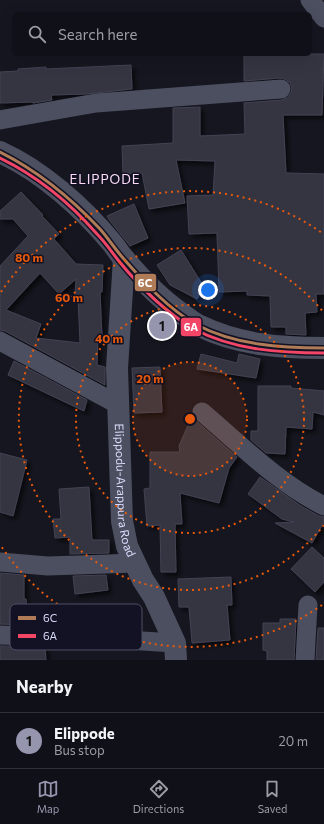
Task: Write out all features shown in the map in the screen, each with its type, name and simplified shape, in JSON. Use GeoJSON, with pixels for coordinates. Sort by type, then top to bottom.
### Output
{"type":"FeatureCollection","features":[{"type":"Feature","properties":{"kind":"street"},"geometry":{"type":"LineString","coordinates":[[310,0],[324,18]]}},
{"type":"Feature","properties":{"kind":"street"},"geometry":{"type":"LineString","coordinates":[[0,120],[96,103],[281,89]]}},
{"type":"Feature","properties":{"kind":"street"},"geometry":{"type":"LineString","coordinates":[[0,152],[41,176],[64,194],[92,220],[124,259],[157,295],[198,326],[228,338],[267,346],[324,348]]}},
{"type":"Feature","properties":{"kind":"street","name":"Elippodu-Arappura Road"},"geometry":{"type":"LineString","coordinates":[[124,259],[117,368],[122,521],[127,546],[135,564],[154,597],[176,652]]}},
{"type":"Feature","properties":{"kind":"street"},"geometry":{"type":"LineString","coordinates":[[120,309],[131,302],[157,295]]}},
{"type":"Feature","properties":{"kind":"street"},"geometry":{"type":"LineString","coordinates":[[0,341],[118,404]]}},
{"type":"Feature","properties":{"kind":"street"},"geometry":{"type":"LineString","coordinates":[[202,412],[274,474],[324,506]]}},
{"type":"Feature","properties":{"kind":"street"},"geometry":{"type":"LineString","coordinates":[[0,562],[48,566],[135,564]]}},
{"type":"Feature","properties":{"kind":"street"},"geometry":{"type":"LineString","coordinates":[[305,660],[308,605]]}},
{"type":"Feature","properties":{"kind":"street"},"geometry":{"type":"LineString","coordinates":[[0,635],[10,635]]}},
{"type":"Feature","properties":{"kind":"street"},"geometry":{"type":"LineString","coordinates":[[142,646],[176,652]]}},
{"type":"Feature","properties":{"kind":"building"},"geometry":{"type":"Polygon","coordinates":[[[312,54],[324,54],[322,115],[283,115],[286,173],[324,174],[324,294],[316,294],[317,312],[305,313],[306,335],[286,334],[286,327],[271,327],[270,296],[247,295],[247,291],[219,292],[217,233],[189,234],[187,196],[213,195],[215,161],[176,160],[185,203],[149,209],[142,173],[123,174],[122,146],[173,143],[173,108],[200,107],[200,136],[245,134],[244,103],[282,100],[287,98],[291,93],[292,88],[290,83],[285,79],[280,78],[244,81],[244,56],[312,56],[312,54]]]}},
{"type":"Feature","properties":{"kind":"building"},"geometry":{"type":"Polygon","coordinates":[[[131,65],[132,89],[86,94],[51,95],[52,100],[33,103],[0,103],[0,72],[46,67],[46,69],[131,65]]]}},
{"type":"Feature","properties":{"kind":"building"},"geometry":{"type":"Polygon","coordinates":[[[21,192],[59,234],[54,239],[76,264],[103,265],[102,292],[100,292],[102,337],[98,337],[97,365],[105,367],[105,385],[5,331],[0,330],[0,266],[28,236],[13,219],[0,219],[0,211],[21,192]],[[40,273],[6,310],[41,324],[36,338],[80,343],[78,298],[75,298],[76,279],[59,294],[40,273]]]}},
{"type":"Feature","properties":{"kind":"building"},"geometry":{"type":"Polygon","coordinates":[[[134,204],[148,238],[130,246],[107,216],[134,204]]]}},
{"type":"Feature","properties":{"kind":"building"},"geometry":{"type":"Polygon","coordinates":[[[181,250],[204,287],[197,299],[170,285],[157,265],[181,250]]]}},
{"type":"Feature","properties":{"kind":"building"},"geometry":{"type":"Polygon","coordinates":[[[201,354],[237,363],[239,354],[260,359],[256,378],[197,369],[201,354]]]}},
{"type":"Feature","properties":{"kind":"building"},"geometry":{"type":"Polygon","coordinates":[[[14,361],[87,400],[84,411],[8,375],[14,361]]]}},
{"type":"Feature","properties":{"kind":"building"},"geometry":{"type":"Polygon","coordinates":[[[160,367],[162,412],[134,413],[132,368],[160,367]]]}},
{"type":"Feature","properties":{"kind":"building"},"geometry":{"type":"Polygon","coordinates":[[[258,386],[291,386],[291,388],[324,391],[324,415],[313,412],[312,429],[286,427],[285,454],[266,453],[251,440],[251,431],[258,431],[258,386]]]}},
{"type":"Feature","properties":{"kind":"building"},"geometry":{"type":"Polygon","coordinates":[[[192,416],[237,457],[229,468],[219,503],[180,493],[182,524],[175,524],[176,572],[161,572],[160,525],[147,526],[144,489],[150,488],[150,452],[180,452],[179,446],[192,416]]]}},
{"type":"Feature","properties":{"kind":"building"},"geometry":{"type":"Polygon","coordinates":[[[0,453],[27,460],[13,516],[0,512],[0,453]]]}},
{"type":"Feature","properties":{"kind":"building"},"geometry":{"type":"Polygon","coordinates":[[[260,477],[301,506],[319,516],[324,517],[324,522],[312,543],[275,523],[294,522],[282,519],[248,494],[260,477]]]}},
{"type":"Feature","properties":{"kind":"building"},"geometry":{"type":"Polygon","coordinates":[[[89,487],[92,540],[109,540],[109,553],[70,554],[70,537],[55,538],[53,519],[61,519],[59,489],[89,487]]]}},
{"type":"Feature","properties":{"kind":"building"},"geometry":{"type":"Polygon","coordinates":[[[312,547],[324,558],[324,582],[315,592],[291,569],[312,547]]]}},
{"type":"Feature","properties":{"kind":"building"},"geometry":{"type":"Polygon","coordinates":[[[0,573],[24,575],[24,599],[26,599],[26,604],[10,604],[10,624],[0,624],[0,573]]]}},
{"type":"Feature","properties":{"kind":"building"},"geometry":{"type":"Polygon","coordinates":[[[106,575],[108,590],[75,594],[73,576],[106,575]]]}},
{"type":"Feature","properties":{"kind":"building"},"geometry":{"type":"Polygon","coordinates":[[[231,577],[232,605],[227,605],[230,640],[192,643],[189,607],[179,607],[178,579],[231,577]]]}},
{"type":"Feature","properties":{"kind":"building"},"geometry":{"type":"Polygon","coordinates":[[[280,619],[296,619],[294,660],[267,660],[267,651],[263,650],[263,623],[280,623],[280,619]]]}},
{"type":"Feature","properties":{"kind":"building"},"geometry":{"type":"Polygon","coordinates":[[[318,628],[324,628],[324,660],[316,660],[318,628]]]}},
{"type":"Feature","properties":{"kind":"building"},"geometry":{"type":"Polygon","coordinates":[[[0,646],[10,646],[10,650],[45,650],[46,660],[0,660],[0,646]]]}},
{"type":"Feature","properties":{"kind":"transit line","name":"6C"},"geometry":{"type":"LineString","coordinates":[[0,152],[28,168],[66,196],[100,229],[139,276],[166,303],[186,319],[212,332],[243,341],[275,346],[324,348]]}},
{"type":"Feature","properties":{"kind":"transit line","name":"6A"},"geometry":{"type":"LineString","coordinates":[[0,158],[27,173],[64,201],[100,237],[126,270],[144,289],[163,307],[194,329],[225,342],[257,349],[324,353]]}},
{"type":"Feature","properties":{"kind":"place","name":"Elippode"},"geometry":{"type":"Point","coordinates":[162,326]}},
{"type":"Feature","properties":{"kind":"district","name":"ELIPPODE"},"geometry":{"type":"Point","coordinates":[105,179]}}]}
